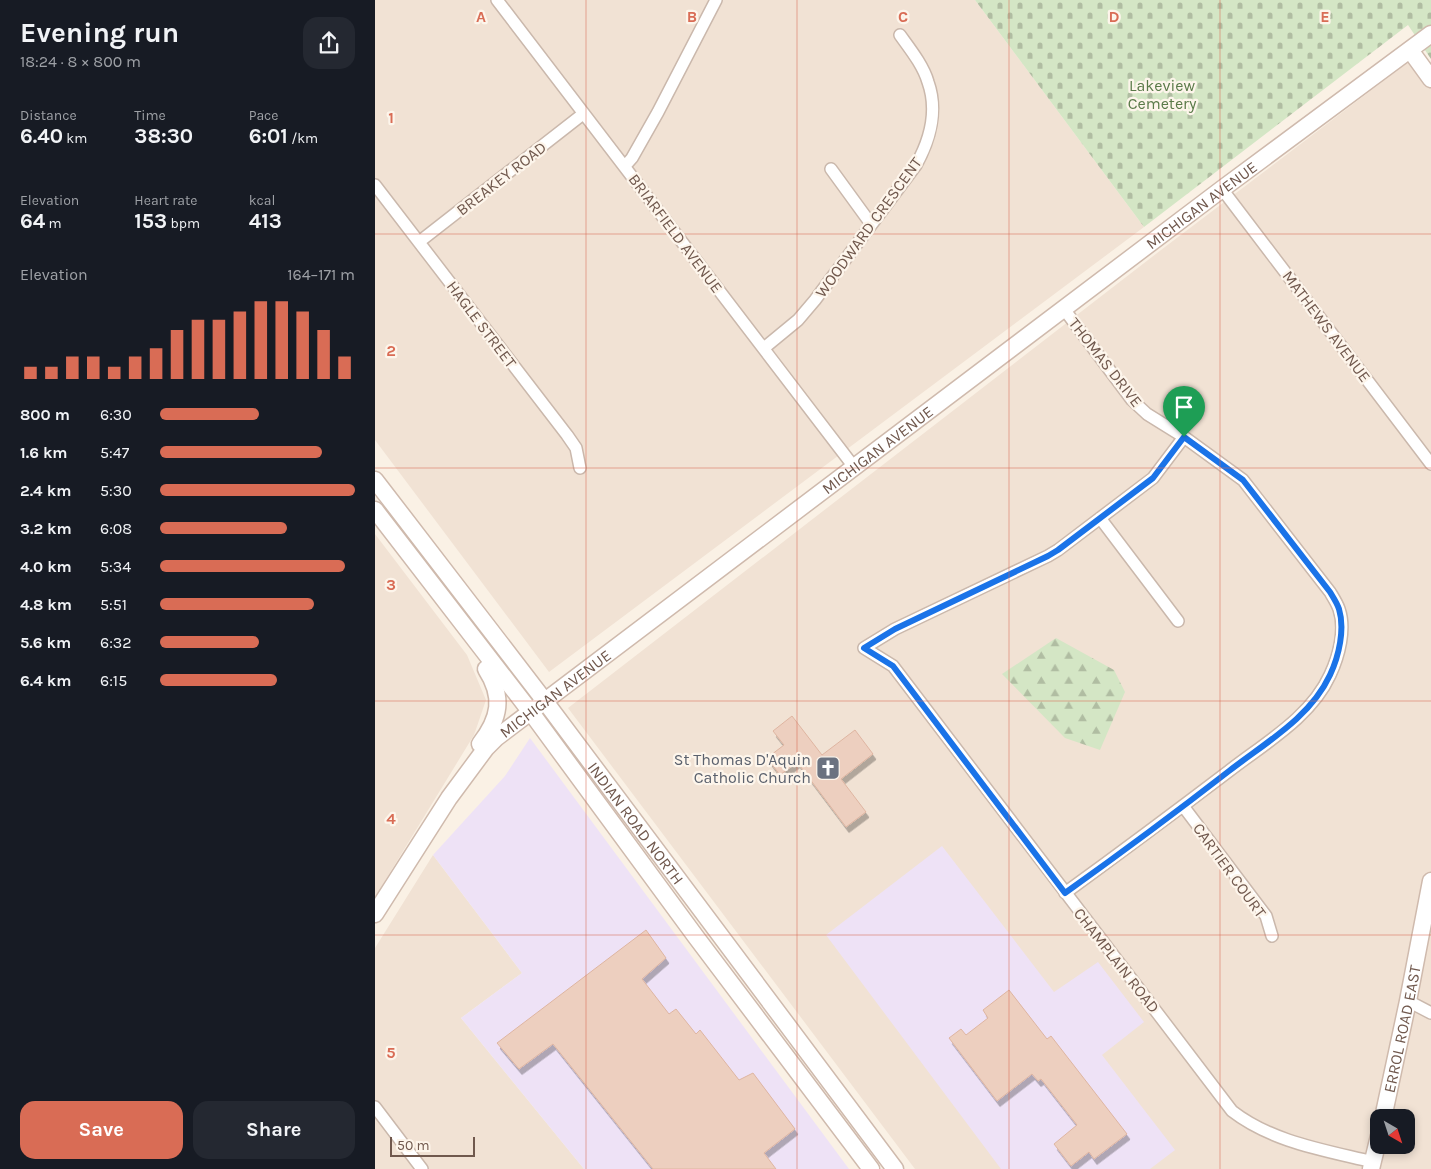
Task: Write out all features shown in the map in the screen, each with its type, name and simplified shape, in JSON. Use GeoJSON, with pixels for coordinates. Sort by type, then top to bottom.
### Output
{"type":"FeatureCollection","features":[{"type":"Feature","properties":{"kind":"main road","name":"MICHIGAN AVENUE"},"geometry":{"type":"LineString","coordinates":[[375,914],[449,798],[492,742],[544,700],[1222,188],[1431,34]]}},
{"type":"Feature","properties":{"kind":"main road"},"geometry":{"type":"LineString","coordinates":[[1410,50],[1431,79]]}},
{"type":"Feature","properties":{"kind":"main road","name":"INDIAN ROAD NORTH"},"geometry":{"type":"LineString","coordinates":[[375,480],[544,700],[895,1169]]}},
{"type":"Feature","properties":{"kind":"main road","name":"INDIAN ROAD NORTH"},"geometry":{"type":"LineString","coordinates":[[375,510],[463,627],[530,711],[696,937],[871,1169]]}},
{"type":"Feature","properties":{"kind":"main road"},"geometry":{"type":"LineString","coordinates":[[449,798],[452,786],[460,770],[486,737],[497,712],[498,703],[496,686],[479,659],[463,627]]}},
{"type":"Feature","properties":{"kind":"main road","name":"ERROL ROAD EAST"},"geometry":{"type":"LineString","coordinates":[[1385,1109],[1431,881]]}},
{"type":"Feature","properties":{"kind":"street","name":"BRIARFIELD AVENUE"},"geometry":{"type":"LineString","coordinates":[[497,0],[854,467]]}},
{"type":"Feature","properties":{"kind":"street"},"geometry":{"type":"LineString","coordinates":[[625,166],[632,158],[658,112],[715,0]]}},
{"type":"Feature","properties":{"kind":"street","name":"WOODWARD CRESCENT"},"geometry":{"type":"LineString","coordinates":[[764,348],[798,320],[916,165],[923,151],[930,127],[932,104],[928,81],[917,60],[900,35]]}},
{"type":"Feature","properties":{"kind":"street","name":"BREAKEY ROAD"},"geometry":{"type":"LineString","coordinates":[[419,242],[583,114]]}},
{"type":"Feature","properties":{"kind":"street"},"geometry":{"type":"LineString","coordinates":[[831,169],[871,224]]}},
{"type":"Feature","properties":{"kind":"street","name":"HAGLE STREET"},"geometry":{"type":"LineString","coordinates":[[375,185],[567,435],[576,448],[580,468]]}},
{"type":"Feature","properties":{"kind":"street","name":"MATHEWS AVENUE"},"geometry":{"type":"LineString","coordinates":[[1222,188],[1431,464]]}},
{"type":"Feature","properties":{"kind":"street","name":"THOMAS DRIVE"},"geometry":{"type":"LineString","coordinates":[[1064,309],[1132,400],[1147,414],[1184,437],[1243,480],[1330,592],[1339,609],[1342,628],[1339,648],[1331,675],[1303,714],[1065,893]]}},
{"type":"Feature","properties":{"kind":"street","name":"CHAMPLAIN ROAD"},"geometry":{"type":"LineString","coordinates":[[1184,437],[1153,478],[1048,556],[895,629],[864,648],[893,666],[1231,1111],[1247,1122],[1280,1138],[1372,1166]]}},
{"type":"Feature","properties":{"kind":"street"},"geometry":{"type":"LineString","coordinates":[[1100,518],[1178,621]]}},
{"type":"Feature","properties":{"kind":"street","name":"CARTIER COURT"},"geometry":{"type":"LineString","coordinates":[[1183,806],[1266,916],[1272,936]]}},
{"type":"Feature","properties":{"kind":"street"},"geometry":{"type":"LineString","coordinates":[[1408,1001],[1431,1013]]}},
{"type":"Feature","properties":{"kind":"street"},"geometry":{"type":"LineString","coordinates":[[375,1107],[422,1169]]}},
{"type":"Feature","properties":{"kind":"shaded area"},"geometry":{"type":"Polygon","coordinates":[[[375,0],[975,0],[1144,227],[549,672],[375,440],[375,0]]]}},
{"type":"Feature","properties":{"kind":"shaded area"},"geometry":{"type":"Polygon","coordinates":[[[1411,60],[1431,85],[1431,1169],[915,1169],[568,708],[1161,250],[1411,60]]]}},
{"type":"Feature","properties":{"kind":"shaded area"},"geometry":{"type":"Polygon","coordinates":[[[375,534],[467,655],[486,700],[474,735],[375,897],[375,534]]]}},
{"type":"Feature","properties":{"kind":"shaded area"},"geometry":{"type":"Polygon","coordinates":[[[530,738],[849,1169],[584,1169],[461,1018],[522,973],[433,855],[505,776],[530,738]]]}},
{"type":"Feature","properties":{"kind":"shaded area"},"geometry":{"type":"Polygon","coordinates":[[[942,846],[1054,992],[1098,962],[1144,1022],[1102,1055],[1175,1150],[1150,1169],[1001,1169],[826,935],[942,846]]]}},
{"type":"Feature","properties":{"kind":"shaded area"},"geometry":{"type":"Polygon","coordinates":[[[433,855],[522,973],[461,1018],[584,1169],[375,1169],[375,948],[433,855]]]}},
{"type":"Feature","properties":{"kind":"green space","name":"Lakeview Cemetery"},"geometry":{"type":"Polygon","coordinates":[[[975,0],[1431,0],[1431,59],[1408,25],[1144,227],[975,0]]]}},
{"type":"Feature","properties":{"kind":"green space"},"geometry":{"type":"Polygon","coordinates":[[[1056,638],[1114,670],[1125,692],[1100,750],[1065,738],[1002,674],[1056,638]]]}},
{"type":"Feature","properties":{"kind":"building","name":"St Thomas D'Aquin Catholic Church"},"geometry":{"type":"Polygon","coordinates":[[[792,716],[822,755],[855,730],[873,754],[841,779],[866,812],[846,827],[797,762],[780,775],[767,758],[784,745],[773,731],[792,716]]]}},
{"type":"Feature","properties":{"kind":"building"},"geometry":{"type":"Polygon","coordinates":[[[646,930],[666,958],[642,979],[669,1014],[676,1009],[696,1034],[700,1030],[739,1080],[753,1073],[795,1129],[764,1153],[776,1169],[653,1169],[553,1044],[519,1069],[497,1043],[646,930]]]}},
{"type":"Feature","properties":{"kind":"building"},"geometry":{"type":"Polygon","coordinates":[[[1009,990],[1047,1039],[1051,1036],[1127,1134],[1094,1159],[1089,1152],[1071,1166],[1054,1144],[1077,1125],[1041,1079],[1038,1081],[1032,1074],[997,1101],[949,1038],[961,1029],[966,1035],[988,1018],[983,1010],[1009,990]]]}},
{"type":"Feature","properties":{"kind":"place","name":"St Thomas D'Aquin Catholic Church"},"geometry":{"type":"Point","coordinates":[828,768]}},
{"type":"Feature","properties":{"kind":"route"},"geometry":{"type":"LineString","coordinates":[[1184,437],[1243,480],[1330,592],[1339,609],[1342,628],[1339,648],[1331,675],[1303,714],[1065,893],[893,666],[864,648],[895,629],[1058,550],[1153,478],[1184,437]]}}]}
